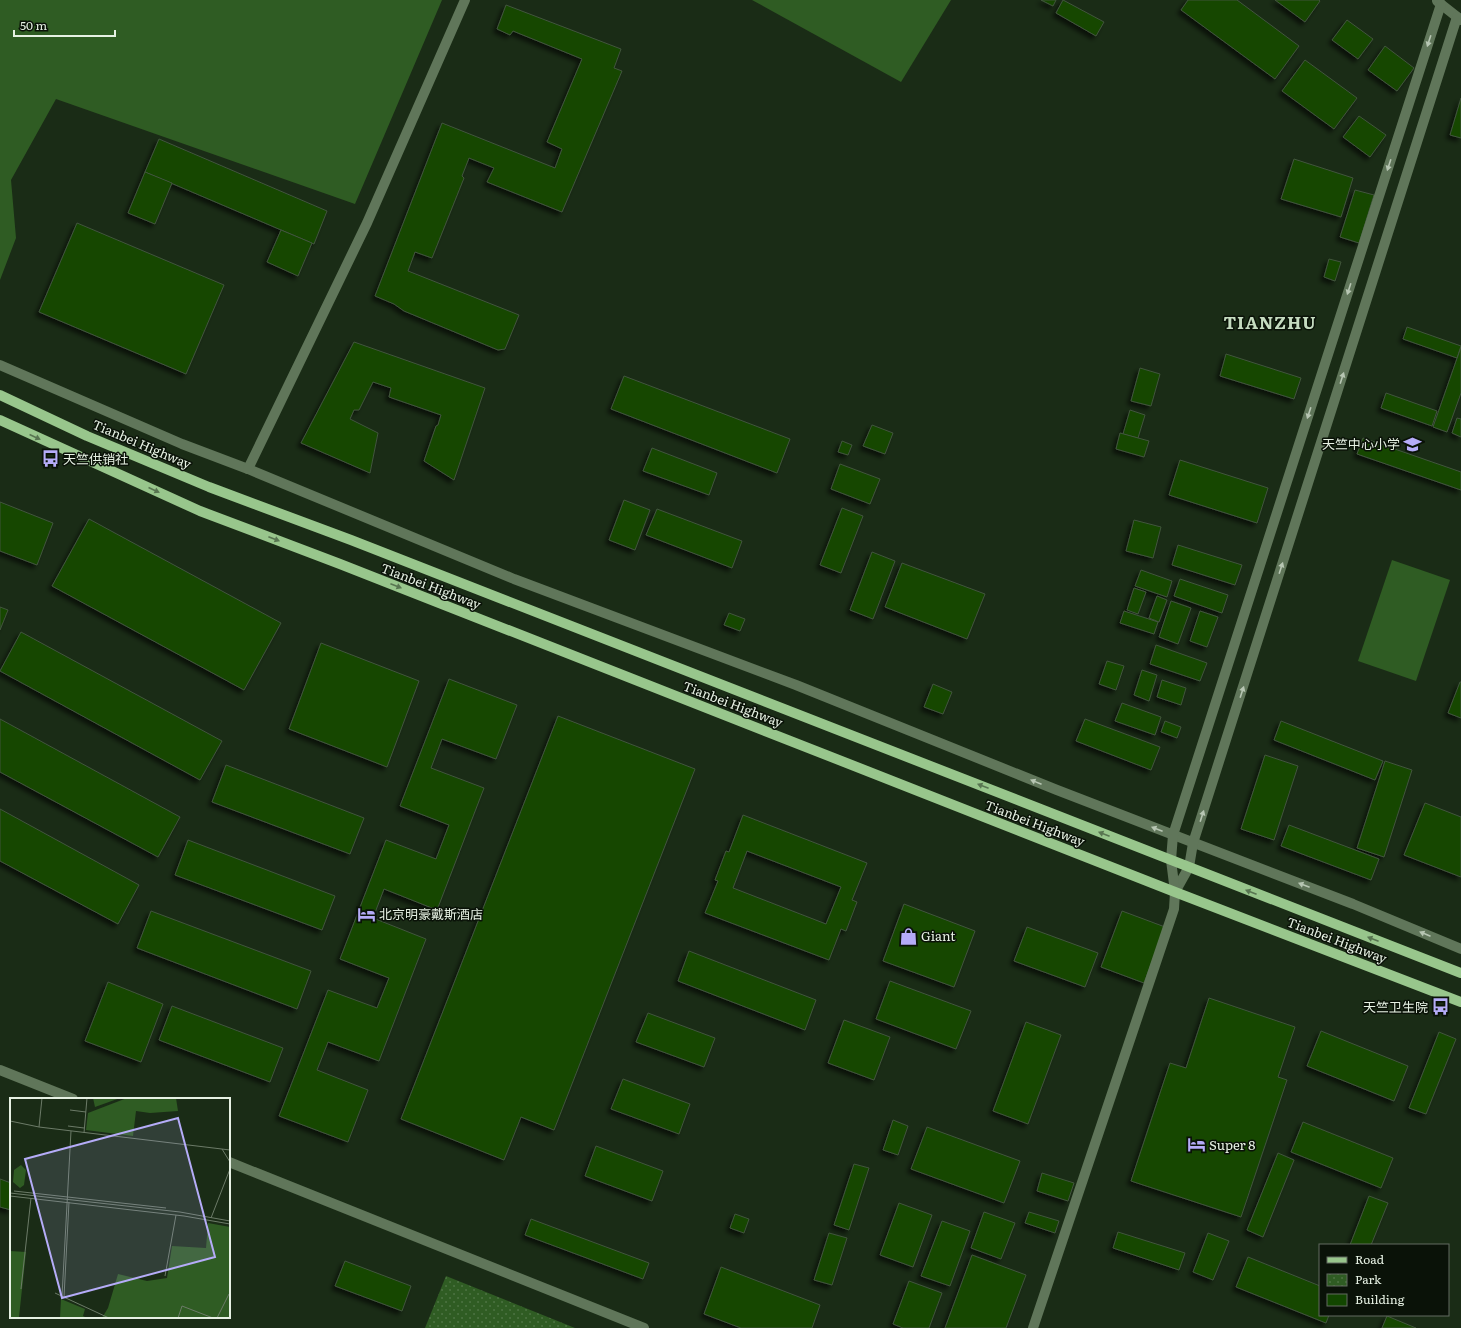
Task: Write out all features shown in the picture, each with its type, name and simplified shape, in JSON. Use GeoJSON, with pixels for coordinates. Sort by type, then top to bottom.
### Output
{"type":"FeatureCollection","features":[{"type":"Feature","properties":{"kind":"main road","name":"Tianbei Highway"},"geometry":{"type":"LineString","coordinates":[[0,394],[87,436],[209,487],[350,540],[1461,973]]}},
{"type":"Feature","properties":{"kind":"main road","name":"Tianbei Highway"},"geometry":{"type":"LineString","coordinates":[[0,420],[200,511],[340,564],[1175,892],[1461,1002]]}},
{"type":"Feature","properties":{"kind":"street"},"geometry":{"type":"LineString","coordinates":[[248,469],[367,223],[465,0]]}},
{"type":"Feature","properties":{"kind":"street"},"geometry":{"type":"LineString","coordinates":[[1033,1328],[1174,909],[1175,892],[1171,860],[1173,835],[1438,2],[1459,19],[1193,843],[1189,867],[1175,892]]}},
{"type":"Feature","properties":{"kind":"street"},"geometry":{"type":"LineString","coordinates":[[0,365],[182,444],[248,469],[514,578],[796,685],[1057,790],[1353,904],[1461,949]]}},
{"type":"Feature","properties":{"kind":"street"},"geometry":{"type":"LineString","coordinates":[[0,1070],[70,1098]]}},
{"type":"Feature","properties":{"kind":"street"},"geometry":{"type":"LineString","coordinates":[[230,1162],[644,1328]]}},
{"type":"Feature","properties":{"kind":"green space"},"geometry":{"type":"Polygon","coordinates":[[[0,0],[442,0],[355,204],[56,99],[11,180],[16,238],[0,280],[0,0]]]}},
{"type":"Feature","properties":{"kind":"green space"},"geometry":{"type":"Polygon","coordinates":[[[752,0],[951,0],[901,82],[752,0]]]}},
{"type":"Feature","properties":{"kind":"green space"},"geometry":{"type":"Polygon","coordinates":[[[1392,560],[1450,580],[1416,681],[1358,661],[1392,560]]]}},
{"type":"Feature","properties":{"kind":"green space"},"geometry":{"type":"Polygon","coordinates":[[[446,1276],[575,1328],[425,1328],[446,1276]]]}},
{"type":"Feature","properties":{"kind":"building"},"geometry":{"type":"Polygon","coordinates":[[[1041,0],[1056,0],[1053,6],[1041,0]]]}},
{"type":"Feature","properties":{"kind":"building"},"geometry":{"type":"Polygon","coordinates":[[[1063,0],[1104,22],[1096,36],[1056,13],[1063,0]]]}},
{"type":"Feature","properties":{"kind":"building"},"geometry":{"type":"Polygon","coordinates":[[[1188,0],[1237,0],[1299,46],[1275,79],[1181,10],[1188,0]]]}},
{"type":"Feature","properties":{"kind":"building"},"geometry":{"type":"Polygon","coordinates":[[[1275,0],[1319,0],[1320,1],[1305,22],[1275,0]]]}},
{"type":"Feature","properties":{"kind":"building"},"geometry":{"type":"Polygon","coordinates":[[[506,5],[621,49],[614,68],[622,71],[562,212],[487,182],[494,168],[469,158],[462,176],[464,178],[432,258],[415,252],[408,271],[519,315],[505,349],[498,350],[404,311],[394,304],[375,296],[442,123],[555,168],[562,149],[547,142],[582,59],[513,31],[510,35],[497,29],[506,5]]]}},
{"type":"Feature","properties":{"kind":"building"},"geometry":{"type":"Polygon","coordinates":[[[1347,20],[1373,39],[1358,59],[1332,40],[1347,20]]]}},
{"type":"Feature","properties":{"kind":"building"},"geometry":{"type":"Polygon","coordinates":[[[1385,46],[1414,68],[1397,91],[1368,70],[1385,46]]]}},
{"type":"Feature","properties":{"kind":"building"},"geometry":{"type":"Polygon","coordinates":[[[1305,60],[1357,98],[1334,129],[1282,91],[1305,60]]]}},
{"type":"Feature","properties":{"kind":"building"},"geometry":{"type":"Polygon","coordinates":[[[1461,98],[1461,138],[1450,135],[1461,98]]]}},
{"type":"Feature","properties":{"kind":"building"},"geometry":{"type":"Polygon","coordinates":[[[1359,116],[1386,135],[1370,157],[1343,137],[1359,116]]]}},
{"type":"Feature","properties":{"kind":"building"},"geometry":{"type":"Polygon","coordinates":[[[159,139],[327,211],[314,244],[145,172],[159,139]]]}},
{"type":"Feature","properties":{"kind":"building"},"geometry":{"type":"Polygon","coordinates":[[[1294,159],[1353,178],[1341,217],[1281,199],[1294,159]]]}},
{"type":"Feature","properties":{"kind":"building"},"geometry":{"type":"Polygon","coordinates":[[[145,172],[172,183],[155,224],[128,213],[145,172]]]}},
{"type":"Feature","properties":{"kind":"building"},"geometry":{"type":"Polygon","coordinates":[[[1355,190],[1374,195],[1359,243],[1340,237],[1355,190]]]}},
{"type":"Feature","properties":{"kind":"building"},"geometry":{"type":"Polygon","coordinates":[[[77,223],[224,285],[186,374],[39,312],[77,223]]]}},
{"type":"Feature","properties":{"kind":"building"},"geometry":{"type":"Polygon","coordinates":[[[281,230],[312,243],[298,276],[267,262],[281,230]]]}},
{"type":"Feature","properties":{"kind":"building"},"geometry":{"type":"Polygon","coordinates":[[[1329,259],[1341,262],[1335,281],[1324,277],[1329,259]]]}},
{"type":"Feature","properties":{"kind":"building"},"geometry":{"type":"Polygon","coordinates":[[[1407,327],[1461,346],[1457,358],[1403,339],[1407,327]]]}},
{"type":"Feature","properties":{"kind":"building"},"geometry":{"type":"Polygon","coordinates":[[[354,342],[485,388],[454,480],[424,461],[441,415],[389,397],[391,388],[373,382],[359,410],[354,410],[350,419],[378,433],[370,473],[301,443],[354,342]]]}},
{"type":"Feature","properties":{"kind":"building"},"geometry":{"type":"Polygon","coordinates":[[[1461,347],[1461,393],[1447,432],[1433,427],[1461,347]]]}},
{"type":"Feature","properties":{"kind":"building"},"geometry":{"type":"Polygon","coordinates":[[[1226,354],[1301,378],[1294,399],[1220,376],[1226,354]]]}},
{"type":"Feature","properties":{"kind":"building"},"geometry":{"type":"Polygon","coordinates":[[[1140,368],[1160,374],[1151,406],[1131,401],[1140,368]]]}},
{"type":"Feature","properties":{"kind":"building"},"geometry":{"type":"Polygon","coordinates":[[[624,376],[790,439],[777,473],[611,409],[624,376]]]}},
{"type":"Feature","properties":{"kind":"building"},"geometry":{"type":"Polygon","coordinates":[[[1386,393],[1437,411],[1432,426],[1381,408],[1386,393]]]}},
{"type":"Feature","properties":{"kind":"building"},"geometry":{"type":"Polygon","coordinates":[[[1130,410],[1145,415],[1138,438],[1123,434],[1130,410]]]}},
{"type":"Feature","properties":{"kind":"building"},"geometry":{"type":"Polygon","coordinates":[[[1457,418],[1461,419],[1461,437],[1452,433],[1457,418]]]}},
{"type":"Feature","properties":{"kind":"building"},"geometry":{"type":"Polygon","coordinates":[[[872,425],[893,433],[885,454],[863,446],[872,425]]]}},
{"type":"Feature","properties":{"kind":"building"},"geometry":{"type":"Polygon","coordinates":[[[1120,433],[1149,441],[1144,457],[1116,449],[1120,433]]]}},
{"type":"Feature","properties":{"kind":"building"},"geometry":{"type":"Polygon","coordinates":[[[1363,438],[1461,472],[1461,490],[1357,454],[1363,438]]]}},
{"type":"Feature","properties":{"kind":"building"},"geometry":{"type":"Polygon","coordinates":[[[842,441],[852,445],[848,455],[838,452],[842,441]]]}},
{"type":"Feature","properties":{"kind":"building"},"geometry":{"type":"Polygon","coordinates":[[[652,448],[717,473],[709,495],[643,471],[652,448]]]}},
{"type":"Feature","properties":{"kind":"building"},"geometry":{"type":"Polygon","coordinates":[[[1180,460],[1268,488],[1257,523],[1169,495],[1180,460]]]}},
{"type":"Feature","properties":{"kind":"building"},"geometry":{"type":"Polygon","coordinates":[[[840,464],[880,479],[870,504],[831,489],[840,464]]]}},
{"type":"Feature","properties":{"kind":"building"},"geometry":{"type":"Polygon","coordinates":[[[624,500],[650,510],[635,550],[609,540],[624,500]]]}},
{"type":"Feature","properties":{"kind":"building"},"geometry":{"type":"Polygon","coordinates":[[[0,502],[53,523],[37,565],[0,551],[0,502]]]}},
{"type":"Feature","properties":{"kind":"building"},"geometry":{"type":"Polygon","coordinates":[[[842,508],[863,516],[841,573],[820,565],[842,508]]]}},
{"type":"Feature","properties":{"kind":"building"},"geometry":{"type":"Polygon","coordinates":[[[657,509],[742,541],[732,568],[646,535],[657,509]]]}},
{"type":"Feature","properties":{"kind":"building"},"geometry":{"type":"Polygon","coordinates":[[[89,519],[281,623],[244,690],[52,586],[89,519]]]}},
{"type":"Feature","properties":{"kind":"building"},"geometry":{"type":"Polygon","coordinates":[[[1134,520],[1161,527],[1153,558],[1126,551],[1134,520]]]}},
{"type":"Feature","properties":{"kind":"building"},"geometry":{"type":"Polygon","coordinates":[[[1178,545],[1242,565],[1235,585],[1172,565],[1178,545]]]}},
{"type":"Feature","properties":{"kind":"building"},"geometry":{"type":"Polygon","coordinates":[[[872,552],[895,561],[873,619],[850,610],[872,552]]]}},
{"type":"Feature","properties":{"kind":"building"},"geometry":{"type":"Polygon","coordinates":[[[902,563],[985,594],[967,639],[885,607],[902,563]]]}},
{"type":"Feature","properties":{"kind":"building"},"geometry":{"type":"Polygon","coordinates":[[[1141,570],[1172,581],[1167,597],[1135,586],[1141,570]]]}},
{"type":"Feature","properties":{"kind":"building"},"geometry":{"type":"Polygon","coordinates":[[[1180,579],[1228,595],[1222,613],[1174,596],[1180,579]]]}},
{"type":"Feature","properties":{"kind":"building"},"geometry":{"type":"Polygon","coordinates":[[[1134,588],[1146,592],[1138,614],[1127,610],[1134,588]]]}},
{"type":"Feature","properties":{"kind":"building"},"geometry":{"type":"Polygon","coordinates":[[[1157,596],[1167,600],[1159,622],[1149,618],[1157,596]]]}},
{"type":"Feature","properties":{"kind":"building"},"geometry":{"type":"Polygon","coordinates":[[[1171,601],[1191,608],[1178,644],[1159,637],[1171,601]]]}},
{"type":"Feature","properties":{"kind":"building"},"geometry":{"type":"Polygon","coordinates":[[[0,607],[8,610],[0,630],[0,607]]]}},
{"type":"Feature","properties":{"kind":"building"},"geometry":{"type":"Polygon","coordinates":[[[1124,611],[1158,622],[1154,634],[1120,623],[1124,611]]]}},
{"type":"Feature","properties":{"kind":"building"},"geometry":{"type":"Polygon","coordinates":[[[1200,611],[1218,617],[1207,647],[1190,641],[1200,611]]]}},
{"type":"Feature","properties":{"kind":"building"},"geometry":{"type":"Polygon","coordinates":[[[729,613],[745,619],[740,631],[724,625],[729,613]]]}},
{"type":"Feature","properties":{"kind":"building"},"geometry":{"type":"Polygon","coordinates":[[[21,632],[222,741],[200,780],[0,671],[21,632]]]}},
{"type":"Feature","properties":{"kind":"building"},"geometry":{"type":"Polygon","coordinates":[[[321,643],[419,681],[387,767],[289,729],[321,643]]]}},
{"type":"Feature","properties":{"kind":"building"},"geometry":{"type":"Polygon","coordinates":[[[1156,645],[1207,663],[1200,681],[1150,664],[1156,645]]]}},
{"type":"Feature","properties":{"kind":"building"},"geometry":{"type":"Polygon","coordinates":[[[1107,661],[1124,666],[1116,690],[1099,684],[1107,661]]]}},
{"type":"Feature","properties":{"kind":"building"},"geometry":{"type":"Polygon","coordinates":[[[1142,670],[1157,675],[1149,701],[1134,695],[1142,670]]]}},
{"type":"Feature","properties":{"kind":"building","name":"北京明豪戴斯酒店"},"geometry":{"type":"Polygon","coordinates":[[[449,679],[517,705],[496,759],[442,739],[431,768],[484,788],[437,910],[384,889],[373,918],[426,939],[379,1061],[328,1042],[317,1070],[368,1090],[348,1142],[279,1116],[328,990],[377,1008],[389,978],[340,959],[386,840],[436,859],[449,825],[400,806],[449,679]]]}},
{"type":"Feature","properties":{"kind":"building"},"geometry":{"type":"Polygon","coordinates":[[[1162,680],[1186,688],[1181,705],[1157,697],[1162,680]]]}},
{"type":"Feature","properties":{"kind":"building"},"geometry":{"type":"Polygon","coordinates":[[[1461,682],[1461,718],[1448,713],[1461,682]]]}},
{"type":"Feature","properties":{"kind":"building"},"geometry":{"type":"Polygon","coordinates":[[[933,684],[952,692],[943,714],[924,707],[933,684]]]}},
{"type":"Feature","properties":{"kind":"building"},"geometry":{"type":"Polygon","coordinates":[[[1122,703],[1161,717],[1155,735],[1115,721],[1122,703]]]}},
{"type":"Feature","properties":{"kind":"building"},"geometry":{"type":"Polygon","coordinates":[[[558,716],[695,769],[554,1130],[521,1117],[504,1160],[401,1119],[558,716]]]}},
{"type":"Feature","properties":{"kind":"building"},"geometry":{"type":"Polygon","coordinates":[[[0,719],[180,817],[158,857],[0,772],[0,719]]]}},
{"type":"Feature","properties":{"kind":"building"},"geometry":{"type":"Polygon","coordinates":[[[1085,719],[1160,747],[1151,770],[1076,741],[1085,719]]]}},
{"type":"Feature","properties":{"kind":"building"},"geometry":{"type":"Polygon","coordinates":[[[1165,721],[1181,727],[1177,738],[1161,732],[1165,721]]]}},
{"type":"Feature","properties":{"kind":"building"},"geometry":{"type":"Polygon","coordinates":[[[1281,721],[1383,761],[1375,780],[1274,740],[1281,721]]]}},
{"type":"Feature","properties":{"kind":"building"},"geometry":{"type":"Polygon","coordinates":[[[1265,755],[1298,766],[1274,840],[1241,829],[1265,755]]]}},
{"type":"Feature","properties":{"kind":"building"},"geometry":{"type":"Polygon","coordinates":[[[1385,761],[1412,770],[1384,857],[1357,848],[1385,761]]]}},
{"type":"Feature","properties":{"kind":"building"},"geometry":{"type":"Polygon","coordinates":[[[226,765],[364,818],[350,854],[212,802],[226,765]]]}},
{"type":"Feature","properties":{"kind":"building"},"geometry":{"type":"Polygon","coordinates":[[[1425,803],[1461,817],[1461,877],[1404,855],[1425,803]]]}},
{"type":"Feature","properties":{"kind":"building"},"geometry":{"type":"Polygon","coordinates":[[[0,809],[139,885],[118,924],[0,861],[0,809]]]}},
{"type":"Feature","properties":{"kind":"building"},"geometry":{"type":"Polygon","coordinates":[[[743,815],[867,863],[852,900],[857,902],[846,931],[841,929],[829,960],[705,913],[718,881],[715,880],[726,851],[729,852],[743,815]],[[747,851],[733,888],[826,924],[841,887],[747,851]]]}},
{"type":"Feature","properties":{"kind":"building"},"geometry":{"type":"Polygon","coordinates":[[[1289,825],[1379,859],[1371,880],[1281,846],[1289,825]]]}},
{"type":"Feature","properties":{"kind":"building"},"geometry":{"type":"Polygon","coordinates":[[[188,840],[335,896],[322,930],[175,875],[188,840]]]}},
{"type":"Feature","properties":{"kind":"building"},"geometry":{"type":"Polygon","coordinates":[[[904,904],[975,931],[954,987],[883,961],[904,904]]]}},
{"type":"Feature","properties":{"kind":"building"},"geometry":{"type":"Polygon","coordinates":[[[151,911],[311,971],[297,1009],[137,948],[151,911]]]}},
{"type":"Feature","properties":{"kind":"building"},"geometry":{"type":"Polygon","coordinates":[[[1122,911],[1165,927],[1144,983],[1101,967],[1122,911]]]}},
{"type":"Feature","properties":{"kind":"building"},"geometry":{"type":"Polygon","coordinates":[[[1027,927],[1098,953],[1085,987],[1014,961],[1027,927]]]}},
{"type":"Feature","properties":{"kind":"building"},"geometry":{"type":"Polygon","coordinates":[[[689,951],[816,1000],[805,1030],[678,981],[689,951]]]}},
{"type":"Feature","properties":{"kind":"building"},"geometry":{"type":"Polygon","coordinates":[[[890,981],[971,1011],[956,1049],[876,1019],[890,981]]]}},
{"type":"Feature","properties":{"kind":"building"},"geometry":{"type":"Polygon","coordinates":[[[108,982],[163,1004],[141,1062],[85,1041],[108,982]]]}},
{"type":"Feature","properties":{"kind":"building"},"geometry":{"type":"Polygon","coordinates":[[[1209,998],[1295,1027],[1278,1077],[1287,1080],[1241,1217],[1131,1181],[1170,1063],[1186,1068],[1209,998]]]}},
{"type":"Feature","properties":{"kind":"building"},"geometry":{"type":"Polygon","coordinates":[[[172,1006],[283,1048],[270,1082],[159,1040],[172,1006]]]}},
{"type":"Feature","properties":{"kind":"building"},"geometry":{"type":"Polygon","coordinates":[[[648,1013],[715,1038],[704,1067],[636,1042],[648,1013]]]}},
{"type":"Feature","properties":{"kind":"building"},"geometry":{"type":"Polygon","coordinates":[[[844,1020],[890,1037],[874,1080],[828,1063],[844,1020]]]}},
{"type":"Feature","properties":{"kind":"building"},"geometry":{"type":"Polygon","coordinates":[[[1026,1022],[1061,1035],[1028,1124],[993,1111],[1026,1022]]]}},
{"type":"Feature","properties":{"kind":"building"},"geometry":{"type":"Polygon","coordinates":[[[1321,1031],[1408,1066],[1394,1101],[1307,1066],[1321,1031]]]}},
{"type":"Feature","properties":{"kind":"building"},"geometry":{"type":"Polygon","coordinates":[[[1439,1032],[1456,1039],[1426,1114],[1409,1108],[1439,1032]]]}},
{"type":"Feature","properties":{"kind":"building"},"geometry":{"type":"Polygon","coordinates":[[[623,1079],[690,1104],[679,1134],[611,1109],[623,1079]]]}},
{"type":"Feature","properties":{"kind":"building"},"geometry":{"type":"Polygon","coordinates":[[[893,1120],[908,1126],[898,1155],[883,1150],[893,1120]]]}},
{"type":"Feature","properties":{"kind":"building"},"geometry":{"type":"Polygon","coordinates":[[[1303,1122],[1393,1158],[1381,1188],[1291,1152],[1303,1122]]]}},
{"type":"Feature","properties":{"kind":"building"},"geometry":{"type":"Polygon","coordinates":[[[927,1127],[1020,1161],[1004,1203],[911,1169],[927,1127]]]}},
{"type":"Feature","properties":{"kind":"building"},"geometry":{"type":"Polygon","coordinates":[[[596,1146],[663,1171],[652,1201],[585,1176],[596,1146]]]}},
{"type":"Feature","properties":{"kind":"building"},"geometry":{"type":"Polygon","coordinates":[[[1278,1153],[1294,1160],[1263,1237],[1247,1230],[1278,1153]]]}},
{"type":"Feature","properties":{"kind":"building"},"geometry":{"type":"Polygon","coordinates":[[[854,1164],[869,1168],[849,1230],[834,1225],[854,1164]]]}},
{"type":"Feature","properties":{"kind":"building"},"geometry":{"type":"Polygon","coordinates":[[[1042,1173],[1074,1183],[1068,1201],[1037,1191],[1042,1173]]]}},
{"type":"Feature","properties":{"kind":"building"},"geometry":{"type":"Polygon","coordinates":[[[0,1179],[10,1183],[10,1210],[0,1207],[0,1179]]]}},
{"type":"Feature","properties":{"kind":"building"},"geometry":{"type":"Polygon","coordinates":[[[1369,1196],[1388,1203],[1371,1244],[1350,1244],[1369,1196]]]}},
{"type":"Feature","properties":{"kind":"building"},"geometry":{"type":"Polygon","coordinates":[[[899,1203],[932,1215],[913,1267],[880,1255],[899,1203]]]}},
{"type":"Feature","properties":{"kind":"building"},"geometry":{"type":"Polygon","coordinates":[[[984,1212],[1015,1223],[1001,1259],[971,1248],[984,1212]]]}},
{"type":"Feature","properties":{"kind":"building"},"geometry":{"type":"Polygon","coordinates":[[[1029,1212],[1059,1221],[1055,1233],[1025,1223],[1029,1212]]]}},
{"type":"Feature","properties":{"kind":"building"},"geometry":{"type":"Polygon","coordinates":[[[735,1214],[749,1219],[744,1233],[730,1228],[735,1214]]]}},
{"type":"Feature","properties":{"kind":"building"},"geometry":{"type":"Polygon","coordinates":[[[531,1219],[649,1263],[643,1279],[525,1235],[531,1219]]]}},
{"type":"Feature","properties":{"kind":"building"},"geometry":{"type":"Polygon","coordinates":[[[942,1221],[970,1231],[950,1286],[921,1276],[942,1221]]]}},
{"type":"Feature","properties":{"kind":"building"},"geometry":{"type":"Polygon","coordinates":[[[1118,1232],[1185,1253],[1179,1270],[1113,1248],[1118,1232]]]}},
{"type":"Feature","properties":{"kind":"building"},"geometry":{"type":"Polygon","coordinates":[[[829,1233],[847,1238],[832,1285],[814,1280],[829,1233]]]}},
{"type":"Feature","properties":{"kind":"building"},"geometry":{"type":"Polygon","coordinates":[[[1208,1233],[1229,1241],[1213,1280],[1193,1272],[1208,1233]]]}},
{"type":"Feature","properties":{"kind":"building"},"geometry":{"type":"Polygon","coordinates":[[[972,1255],[1026,1275],[1006,1328],[945,1328],[972,1255]]]}},
{"type":"Feature","properties":{"kind":"building"},"geometry":{"type":"Polygon","coordinates":[[[1248,1257],[1319,1286],[1319,1316],[1329,1316],[1326,1323],[1236,1287],[1248,1257]]]}},
{"type":"Feature","properties":{"kind":"building"},"geometry":{"type":"Polygon","coordinates":[[[345,1261],[411,1286],[402,1311],[335,1286],[345,1261]]]}},
{"type":"Feature","properties":{"kind":"building"},"geometry":{"type":"Polygon","coordinates":[[[721,1267],[820,1305],[812,1328],[741,1328],[704,1314],[721,1267]]]}},
{"type":"Feature","properties":{"kind":"building"},"geometry":{"type":"Polygon","coordinates":[[[909,1281],[942,1293],[929,1328],[903,1328],[893,1324],[909,1281]]]}},
{"type":"Feature","properties":{"kind":"building"},"geometry":{"type":"Polygon","coordinates":[[[1387,1316],[1416,1328],[1382,1328],[1387,1316]]]}},
{"type":"Feature","properties":{"kind":"place","name":"天竺中心小学"},"geometry":{"type":"Point","coordinates":[1413,444]}},
{"type":"Feature","properties":{"kind":"place","name":"天竺供销社"},"geometry":{"type":"Point","coordinates":[50,459]}},
{"type":"Feature","properties":{"kind":"place","name":"北京明豪戴斯酒店"},"geometry":{"type":"Point","coordinates":[366,914]}},
{"type":"Feature","properties":{"kind":"place","name":"Giant"},"geometry":{"type":"Point","coordinates":[908,936]}},
{"type":"Feature","properties":{"kind":"place","name":"天竺卫生院"},"geometry":{"type":"Point","coordinates":[1441,1007]}},
{"type":"Feature","properties":{"kind":"place","name":"Super 8"},"geometry":{"type":"Point","coordinates":[1196,1145]}},
{"type":"Feature","properties":{"kind":"district","name":"TIANZHU"},"geometry":{"type":"Point","coordinates":[1270,323]}}]}
